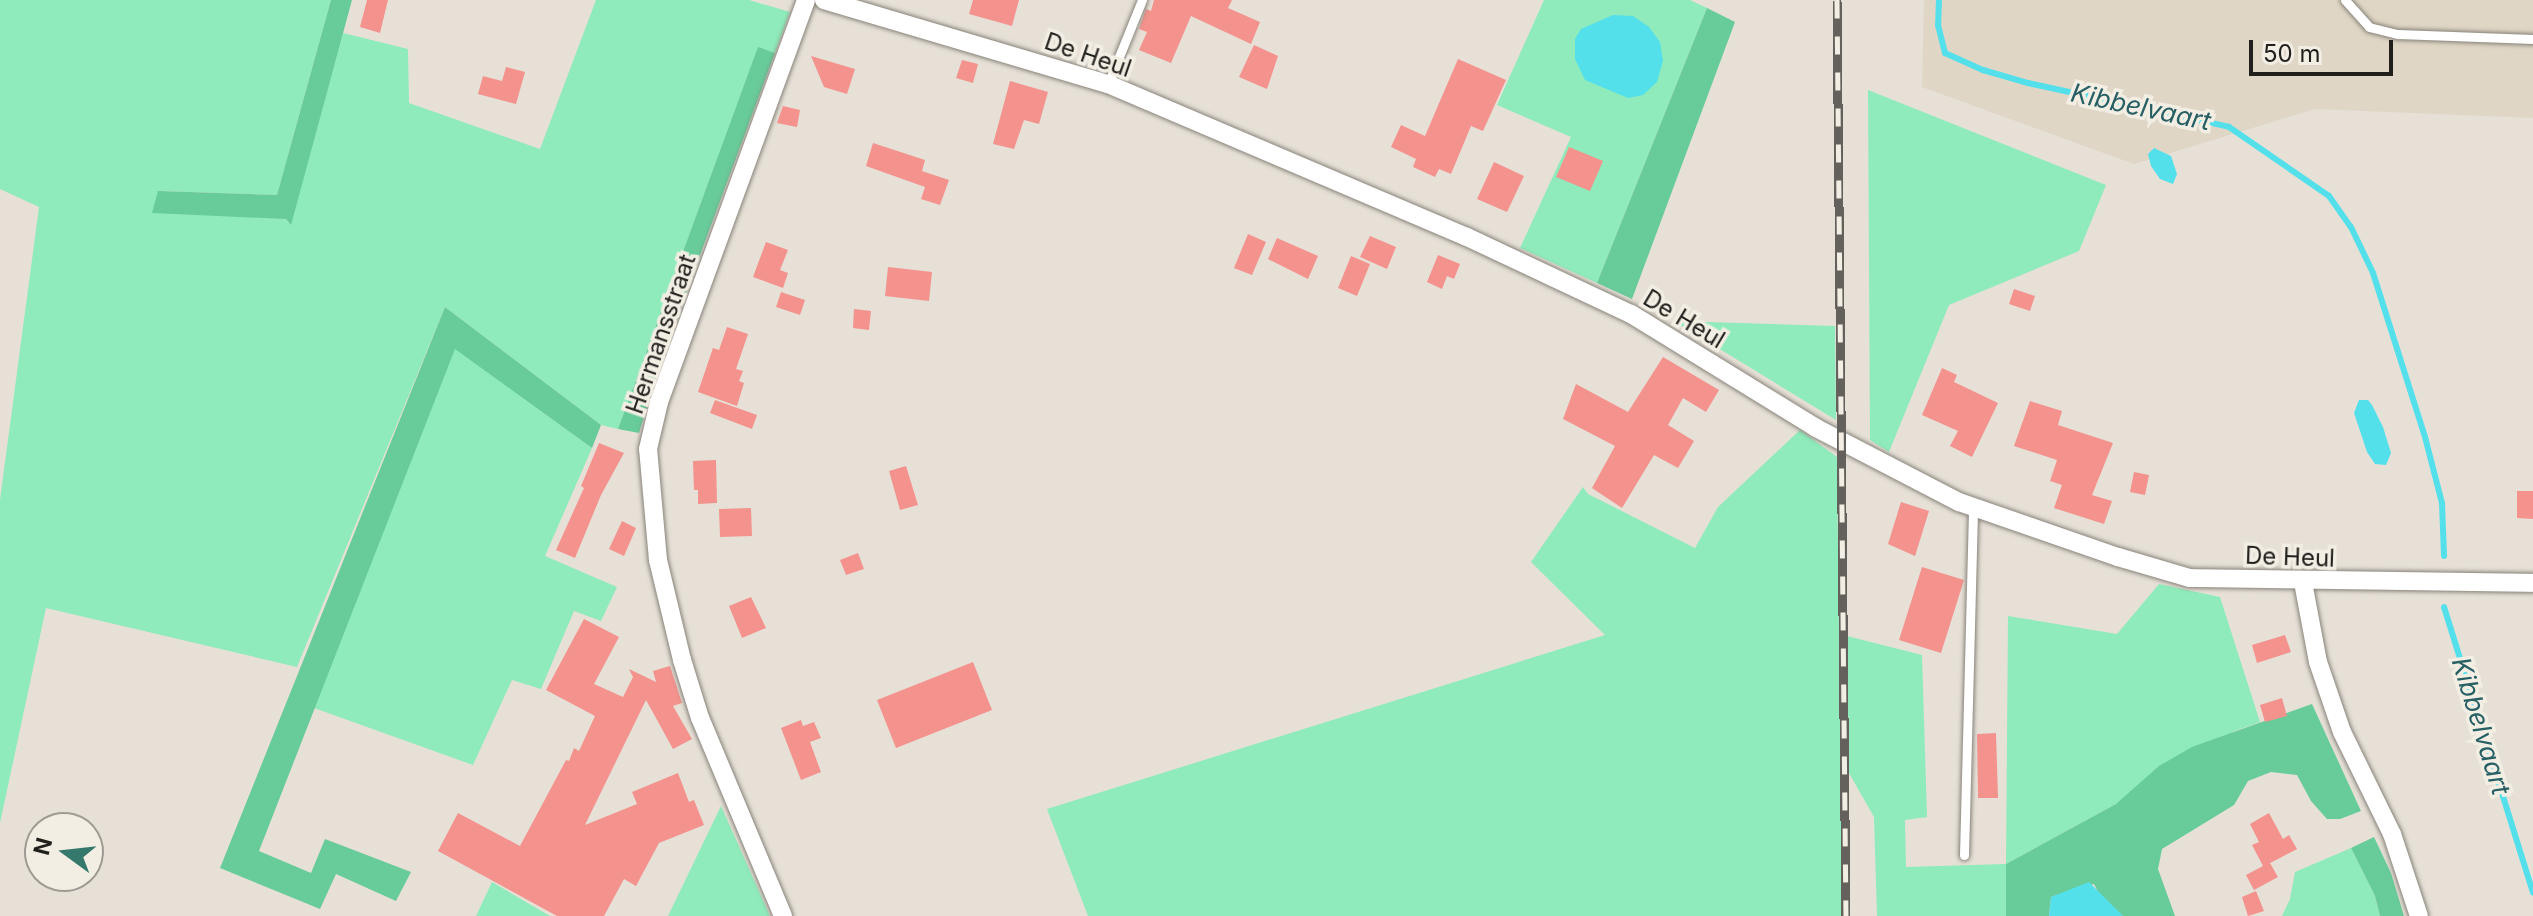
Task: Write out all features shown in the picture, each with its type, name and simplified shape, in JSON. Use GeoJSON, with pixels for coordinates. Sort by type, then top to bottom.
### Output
{"type":"FeatureCollection","features":[{"type":"Feature","properties":{"kind":"street","name":"Hermansstraat"},"geometry":{"type":"LineString","coordinates":[[783,916],[700,718],[682,660],[658,560],[648,449],[659,402],[806,0]]}},
{"type":"Feature","properties":{"kind":"street","name":"De Heul"},"geometry":{"type":"LineString","coordinates":[[824,0],[1108,84],[1467,237],[1631,314],[1816,428],[1973,507],[2118,557],[2190,578],[2533,583]]}},
{"type":"Feature","properties":{"kind":"street"},"geometry":{"type":"LineString","coordinates":[[2303,582],[2318,662],[2342,732],[2392,834],[2419,916]]}},
{"type":"Feature","properties":{"kind":"lane"},"geometry":{"type":"LineString","coordinates":[[1108,84],[1142,0]]}},
{"type":"Feature","properties":{"kind":"lane"},"geometry":{"type":"LineString","coordinates":[[2345,0],[2369,27],[2398,34],[2533,39]]}},
{"type":"Feature","properties":{"kind":"lane"},"geometry":{"type":"LineString","coordinates":[[1964,855],[1973,507]]}},
{"type":"Feature","properties":{"kind":"shaded area"},"geometry":{"type":"Polygon","coordinates":[[[1924,0],[2533,0],[2533,118],[2315,109],[2134,164],[1922,87],[1924,0]]]}},
{"type":"Feature","properties":{"kind":"green space"},"geometry":{"type":"Polygon","coordinates":[[[0,0],[331,0],[277,195],[159,191],[286,219],[290,224],[343,33],[408,49],[409,103],[540,149],[596,0],[749,0],[790,12],[775,53],[758,48],[618,429],[601,425],[445,307],[297,667],[46,608],[0,823],[0,500],[39,207],[0,189],[0,0]]]}},
{"type":"Feature","properties":{"kind":"green space"},"geometry":{"type":"Polygon","coordinates":[[[331,0],[352,0],[291,225],[286,219],[152,213],[158,191],[277,195],[331,0]]]}},
{"type":"Feature","properties":{"kind":"green space"},"geometry":{"type":"Polygon","coordinates":[[[1544,0],[1690,0],[1707,8],[1597,283],[1520,248],[1571,137],[1497,105],[1544,0]]]}},
{"type":"Feature","properties":{"kind":"green space"},"geometry":{"type":"Polygon","coordinates":[[[1707,8],[1735,22],[1632,299],[1597,283],[1707,8]]]}},
{"type":"Feature","properties":{"kind":"green space"},"geometry":{"type":"Polygon","coordinates":[[[758,47],[775,53],[663,355],[639,433],[618,429],[758,47]]]}},
{"type":"Feature","properties":{"kind":"green space"},"geometry":{"type":"Polygon","coordinates":[[[1868,90],[2106,185],[2079,251],[1949,305],[1889,452],[1870,440],[1868,90]]]}},
{"type":"Feature","properties":{"kind":"green space"},"geometry":{"type":"Polygon","coordinates":[[[445,307],[601,425],[592,448],[455,349],[259,851],[311,873],[325,839],[411,872],[396,901],[336,874],[320,909],[220,868],[445,307]]]}},
{"type":"Feature","properties":{"kind":"green space"},"geometry":{"type":"Polygon","coordinates":[[[1673,321],[1835,326],[1836,420],[1690,331],[1673,321]]]}},
{"type":"Feature","properties":{"kind":"green space"},"geometry":{"type":"Polygon","coordinates":[[[455,348],[592,448],[545,556],[617,587],[601,621],[574,611],[541,689],[512,680],[473,765],[314,708],[455,348]]]}},
{"type":"Feature","properties":{"kind":"green space"},"geometry":{"type":"Polygon","coordinates":[[[1800,430],[1837,457],[1839,634],[1922,655],[1927,817],[1905,820],[1906,867],[2006,864],[2006,916],[1877,916],[1874,817],[1841,759],[1842,916],[1088,916],[1047,809],[1605,635],[1531,562],[1583,487],[1588,494],[1695,548],[1718,507],[1800,430]]]}},
{"type":"Feature","properties":{"kind":"green space"},"geometry":{"type":"Polygon","coordinates":[[[2159,584],[2220,597],[2260,722],[2235,731],[2116,804],[2006,864],[2008,616],[2117,634],[2159,584]]]}},
{"type":"Feature","properties":{"kind":"green space"},"geometry":{"type":"Polygon","coordinates":[[[2312,704],[2361,811],[2340,819],[2327,819],[2311,801],[2297,775],[2271,772],[2248,781],[2234,805],[2162,849],[2158,869],[2175,916],[2123,916],[2100,896],[2094,884],[2051,897],[2049,916],[2006,916],[2006,864],[2116,804],[2159,766],[2192,747],[2312,704]]]}},
{"type":"Feature","properties":{"kind":"green space"},"geometry":{"type":"Polygon","coordinates":[[[721,806],[770,916],[668,916],[721,806]]]}},
{"type":"Feature","properties":{"kind":"green space"},"geometry":{"type":"Polygon","coordinates":[[[2374,837],[2391,873],[2404,916],[2380,916],[2375,896],[2351,848],[2374,837]]]}},
{"type":"Feature","properties":{"kind":"green space"},"geometry":{"type":"Polygon","coordinates":[[[2351,848],[2375,896],[2380,916],[2282,916],[2290,899],[2295,872],[2351,848]]]}},
{"type":"Feature","properties":{"kind":"green space"},"geometry":{"type":"Polygon","coordinates":[[[492,882],[550,916],[476,916],[492,882]]]}},
{"type":"Feature","properties":{"kind":"water"},"geometry":{"type":"Polygon","coordinates":[[[1613,15],[1633,16],[1649,27],[1660,42],[1663,61],[1657,82],[1643,95],[1628,98],[1585,80],[1575,59],[1575,39],[1581,29],[1613,15]]]}},
{"type":"Feature","properties":{"kind":"water"},"geometry":{"type":"Polygon","coordinates":[[[2154,148],[2171,156],[2177,174],[2173,184],[2160,179],[2151,166],[2148,154],[2154,148]]]}},
{"type":"Feature","properties":{"kind":"water"},"geometry":{"type":"Polygon","coordinates":[[[2359,400],[2368,400],[2383,427],[2391,453],[2386,465],[2375,464],[2367,452],[2354,413],[2359,400]]]}},
{"type":"Feature","properties":{"kind":"water"},"geometry":{"type":"Polygon","coordinates":[[[2089,882],[2123,916],[2049,916],[2051,897],[2089,882]]]}},
{"type":"Feature","properties":{"kind":"building"},"geometry":{"type":"Polygon","coordinates":[[[367,0],[388,0],[380,33],[360,27],[367,0]]]}},
{"type":"Feature","properties":{"kind":"building"},"geometry":{"type":"Polygon","coordinates":[[[973,0],[1019,0],[1012,26],[969,14],[973,0]]]}},
{"type":"Feature","properties":{"kind":"building"},"geometry":{"type":"Polygon","coordinates":[[[1154,0],[1232,0],[1228,8],[1260,22],[1251,44],[1191,16],[1171,63],[1139,50],[1147,32],[1139,29],[1146,9],[1151,11],[1154,0]]]}},
{"type":"Feature","properties":{"kind":"building"},"geometry":{"type":"Polygon","coordinates":[[[1254,45],[1278,56],[1267,89],[1239,77],[1254,45]]]}},
{"type":"Feature","properties":{"kind":"building"},"geometry":{"type":"Polygon","coordinates":[[[811,56],[855,69],[847,94],[824,87],[811,56]]]}},
{"type":"Feature","properties":{"kind":"building"},"geometry":{"type":"Polygon","coordinates":[[[1458,59],[1506,80],[1483,131],[1471,126],[1451,174],[1439,169],[1435,177],[1413,167],[1416,159],[1391,147],[1401,125],[1425,136],[1458,59]]]}},
{"type":"Feature","properties":{"kind":"building"},"geometry":{"type":"Polygon","coordinates":[[[962,60],[978,64],[973,83],[956,78],[962,60]]]}},
{"type":"Feature","properties":{"kind":"building"},"geometry":{"type":"Polygon","coordinates":[[[506,67],[525,72],[516,104],[478,94],[483,76],[502,81],[506,67]]]}},
{"type":"Feature","properties":{"kind":"building"},"geometry":{"type":"Polygon","coordinates":[[[1010,81],[1048,92],[1039,124],[1024,120],[1014,149],[993,144],[1010,81]]]}},
{"type":"Feature","properties":{"kind":"building"},"geometry":{"type":"Polygon","coordinates":[[[783,106],[800,110],[797,127],[777,123],[783,106]]]}},
{"type":"Feature","properties":{"kind":"building"},"geometry":{"type":"Polygon","coordinates":[[[873,143],[925,160],[922,171],[949,180],[940,205],[921,199],[925,187],[866,166],[873,143]]]}},
{"type":"Feature","properties":{"kind":"building"},"geometry":{"type":"Polygon","coordinates":[[[1569,147],[1603,161],[1590,191],[1556,177],[1569,147]]]}},
{"type":"Feature","properties":{"kind":"building"},"geometry":{"type":"Polygon","coordinates":[[[1494,162],[1524,176],[1507,212],[1477,199],[1494,162]]]}},
{"type":"Feature","properties":{"kind":"building"},"geometry":{"type":"Polygon","coordinates":[[[1248,234],[1266,242],[1252,275],[1234,268],[1248,234]]]}},
{"type":"Feature","properties":{"kind":"building"},"geometry":{"type":"Polygon","coordinates":[[[1370,236],[1396,247],[1387,269],[1360,257],[1370,236]]]}},
{"type":"Feature","properties":{"kind":"building"},"geometry":{"type":"Polygon","coordinates":[[[1277,238],[1318,256],[1308,279],[1268,259],[1277,238]]]}},
{"type":"Feature","properties":{"kind":"building"},"geometry":{"type":"Polygon","coordinates":[[[766,242],[788,250],[780,270],[788,273],[783,288],[753,277],[766,242]]]}},
{"type":"Feature","properties":{"kind":"building"},"geometry":{"type":"Polygon","coordinates":[[[1438,255],[1460,264],[1454,279],[1447,276],[1442,289],[1427,282],[1438,255]]]}},
{"type":"Feature","properties":{"kind":"building"},"geometry":{"type":"Polygon","coordinates":[[[1351,256],[1370,264],[1357,296],[1338,288],[1351,256]]]}},
{"type":"Feature","properties":{"kind":"building"},"geometry":{"type":"Polygon","coordinates":[[[888,267],[932,272],[929,301],[885,296],[888,267]]]}},
{"type":"Feature","properties":{"kind":"building"},"geometry":{"type":"Polygon","coordinates":[[[2014,289],[2035,296],[2030,311],[2009,304],[2014,289]]]}},
{"type":"Feature","properties":{"kind":"building"},"geometry":{"type":"Polygon","coordinates":[[[781,292],[805,300],[800,315],[776,307],[781,292]]]}},
{"type":"Feature","properties":{"kind":"building"},"geometry":{"type":"Polygon","coordinates":[[[854,309],[871,311],[869,330],[853,328],[854,309]]]}},
{"type":"Feature","properties":{"kind":"building"},"geometry":{"type":"Polygon","coordinates":[[[727,327],[748,334],[736,369],[743,371],[739,381],[744,383],[737,406],[698,392],[713,348],[719,350],[727,327]]]}},
{"type":"Feature","properties":{"kind":"building"},"geometry":{"type":"Polygon","coordinates":[[[1663,357],[1719,390],[1706,412],[1683,398],[1668,425],[1694,441],[1678,468],[1654,455],[1622,508],[1592,488],[1615,446],[1563,419],[1576,384],[1628,412],[1663,357]]]}},
{"type":"Feature","properties":{"kind":"building"},"geometry":{"type":"Polygon","coordinates":[[[1942,368],[1957,375],[1954,382],[1998,403],[1972,457],[1950,446],[1958,431],[1922,415],[1942,368]]]}},
{"type":"Feature","properties":{"kind":"building"},"geometry":{"type":"Polygon","coordinates":[[[715,400],[757,415],[752,429],[710,413],[715,400]]]}},
{"type":"Feature","properties":{"kind":"building"},"geometry":{"type":"Polygon","coordinates":[[[2030,401],[2062,411],[2058,425],[2113,443],[2092,495],[2112,501],[2104,524],[2054,508],[2062,485],[2050,481],[2057,460],[2014,446],[2030,401]]]}},
{"type":"Feature","properties":{"kind":"building"},"geometry":{"type":"Polygon","coordinates":[[[599,443],[624,453],[601,495],[575,558],[556,550],[584,488],[581,486],[599,443]]]}},
{"type":"Feature","properties":{"kind":"building"},"geometry":{"type":"Polygon","coordinates":[[[716,460],[717,503],[698,504],[693,461],[716,460]]]}},
{"type":"Feature","properties":{"kind":"building"},"geometry":{"type":"Polygon","coordinates":[[[906,466],[918,505],[900,510],[889,471],[906,466]]]}},
{"type":"Feature","properties":{"kind":"building"},"geometry":{"type":"Polygon","coordinates":[[[2134,472],[2149,475],[2145,495],[2130,492],[2134,472]]]}},
{"type":"Feature","properties":{"kind":"building"},"geometry":{"type":"Polygon","coordinates":[[[2517,491],[2533,491],[2533,519],[2517,518],[2517,491]]]}},
{"type":"Feature","properties":{"kind":"building"},"geometry":{"type":"Polygon","coordinates":[[[1901,502],[1929,511],[1915,556],[1888,544],[1901,502]]]}},
{"type":"Feature","properties":{"kind":"building"},"geometry":{"type":"Polygon","coordinates":[[[751,508],[752,536],[720,537],[719,509],[751,508]]]}},
{"type":"Feature","properties":{"kind":"building"},"geometry":{"type":"Polygon","coordinates":[[[622,521],[636,528],[624,556],[609,549],[622,521]]]}},
{"type":"Feature","properties":{"kind":"building"},"geometry":{"type":"Polygon","coordinates":[[[858,553],[864,569],[846,575],[840,560],[858,553]]]}},
{"type":"Feature","properties":{"kind":"building"},"geometry":{"type":"Polygon","coordinates":[[[1922,567],[1964,580],[1941,653],[1899,640],[1922,567]]]}},
{"type":"Feature","properties":{"kind":"building"},"geometry":{"type":"Polygon","coordinates":[[[751,597],[766,628],[742,638],[729,606],[751,597]]]}},
{"type":"Feature","properties":{"kind":"building"},"geometry":{"type":"Polygon","coordinates":[[[584,619],[619,637],[594,684],[623,697],[633,677],[629,669],[656,682],[653,671],[670,666],[682,703],[673,706],[692,739],[673,749],[646,700],[585,825],[637,804],[632,792],[678,773],[689,802],[694,800],[704,825],[659,843],[636,886],[624,879],[604,916],[557,916],[438,851],[458,813],[520,846],[566,760],[569,761],[574,748],[579,751],[595,716],[546,690],[584,619]]]}},
{"type":"Feature","properties":{"kind":"building"},"geometry":{"type":"Polygon","coordinates":[[[2285,635],[2291,652],[2257,663],[2252,645],[2285,635]]]}},
{"type":"Feature","properties":{"kind":"building"},"geometry":{"type":"Polygon","coordinates":[[[973,662],[992,710],[896,748],[877,700],[973,662]]]}},
{"type":"Feature","properties":{"kind":"building"},"geometry":{"type":"Polygon","coordinates":[[[2282,698],[2287,716],[2265,722],[2260,705],[2282,698]]]}},
{"type":"Feature","properties":{"kind":"building"},"geometry":{"type":"Polygon","coordinates":[[[801,720],[803,726],[814,722],[821,738],[810,742],[821,772],[801,780],[781,728],[801,720]]]}},
{"type":"Feature","properties":{"kind":"building"},"geometry":{"type":"Polygon","coordinates":[[[1996,733],[1998,798],[1978,798],[1977,734],[1996,733]]]}},
{"type":"Feature","properties":{"kind":"building"},"geometry":{"type":"Polygon","coordinates":[[[2269,813],[2283,839],[2289,835],[2297,849],[2270,863],[2278,877],[2254,890],[2246,875],[2263,866],[2252,845],[2259,842],[2250,824],[2269,813]]]}},
{"type":"Feature","properties":{"kind":"building"},"geometry":{"type":"Polygon","coordinates":[[[2256,891],[2264,911],[2248,916],[2242,897],[2256,891]]]}},
{"type":"Feature","properties":{"kind":"waterway","name":"Kibbelvaart"},"geometry":{"type":"LineString","coordinates":[[1939,0],[1938,25],[1945,53],[1983,70],[2028,83],[2229,127],[2329,196],[2351,227],[2373,273],[2425,437],[2442,503],[2444,556]]}},
{"type":"Feature","properties":{"kind":"waterway","name":"Kibbelvaart"},"geometry":{"type":"LineString","coordinates":[[2444,607],[2533,892]]}},
{"type":"Feature","properties":{"kind":"railway"},"geometry":{"type":"LineString","coordinates":[[1837,0],[1846,916]]}}]}
